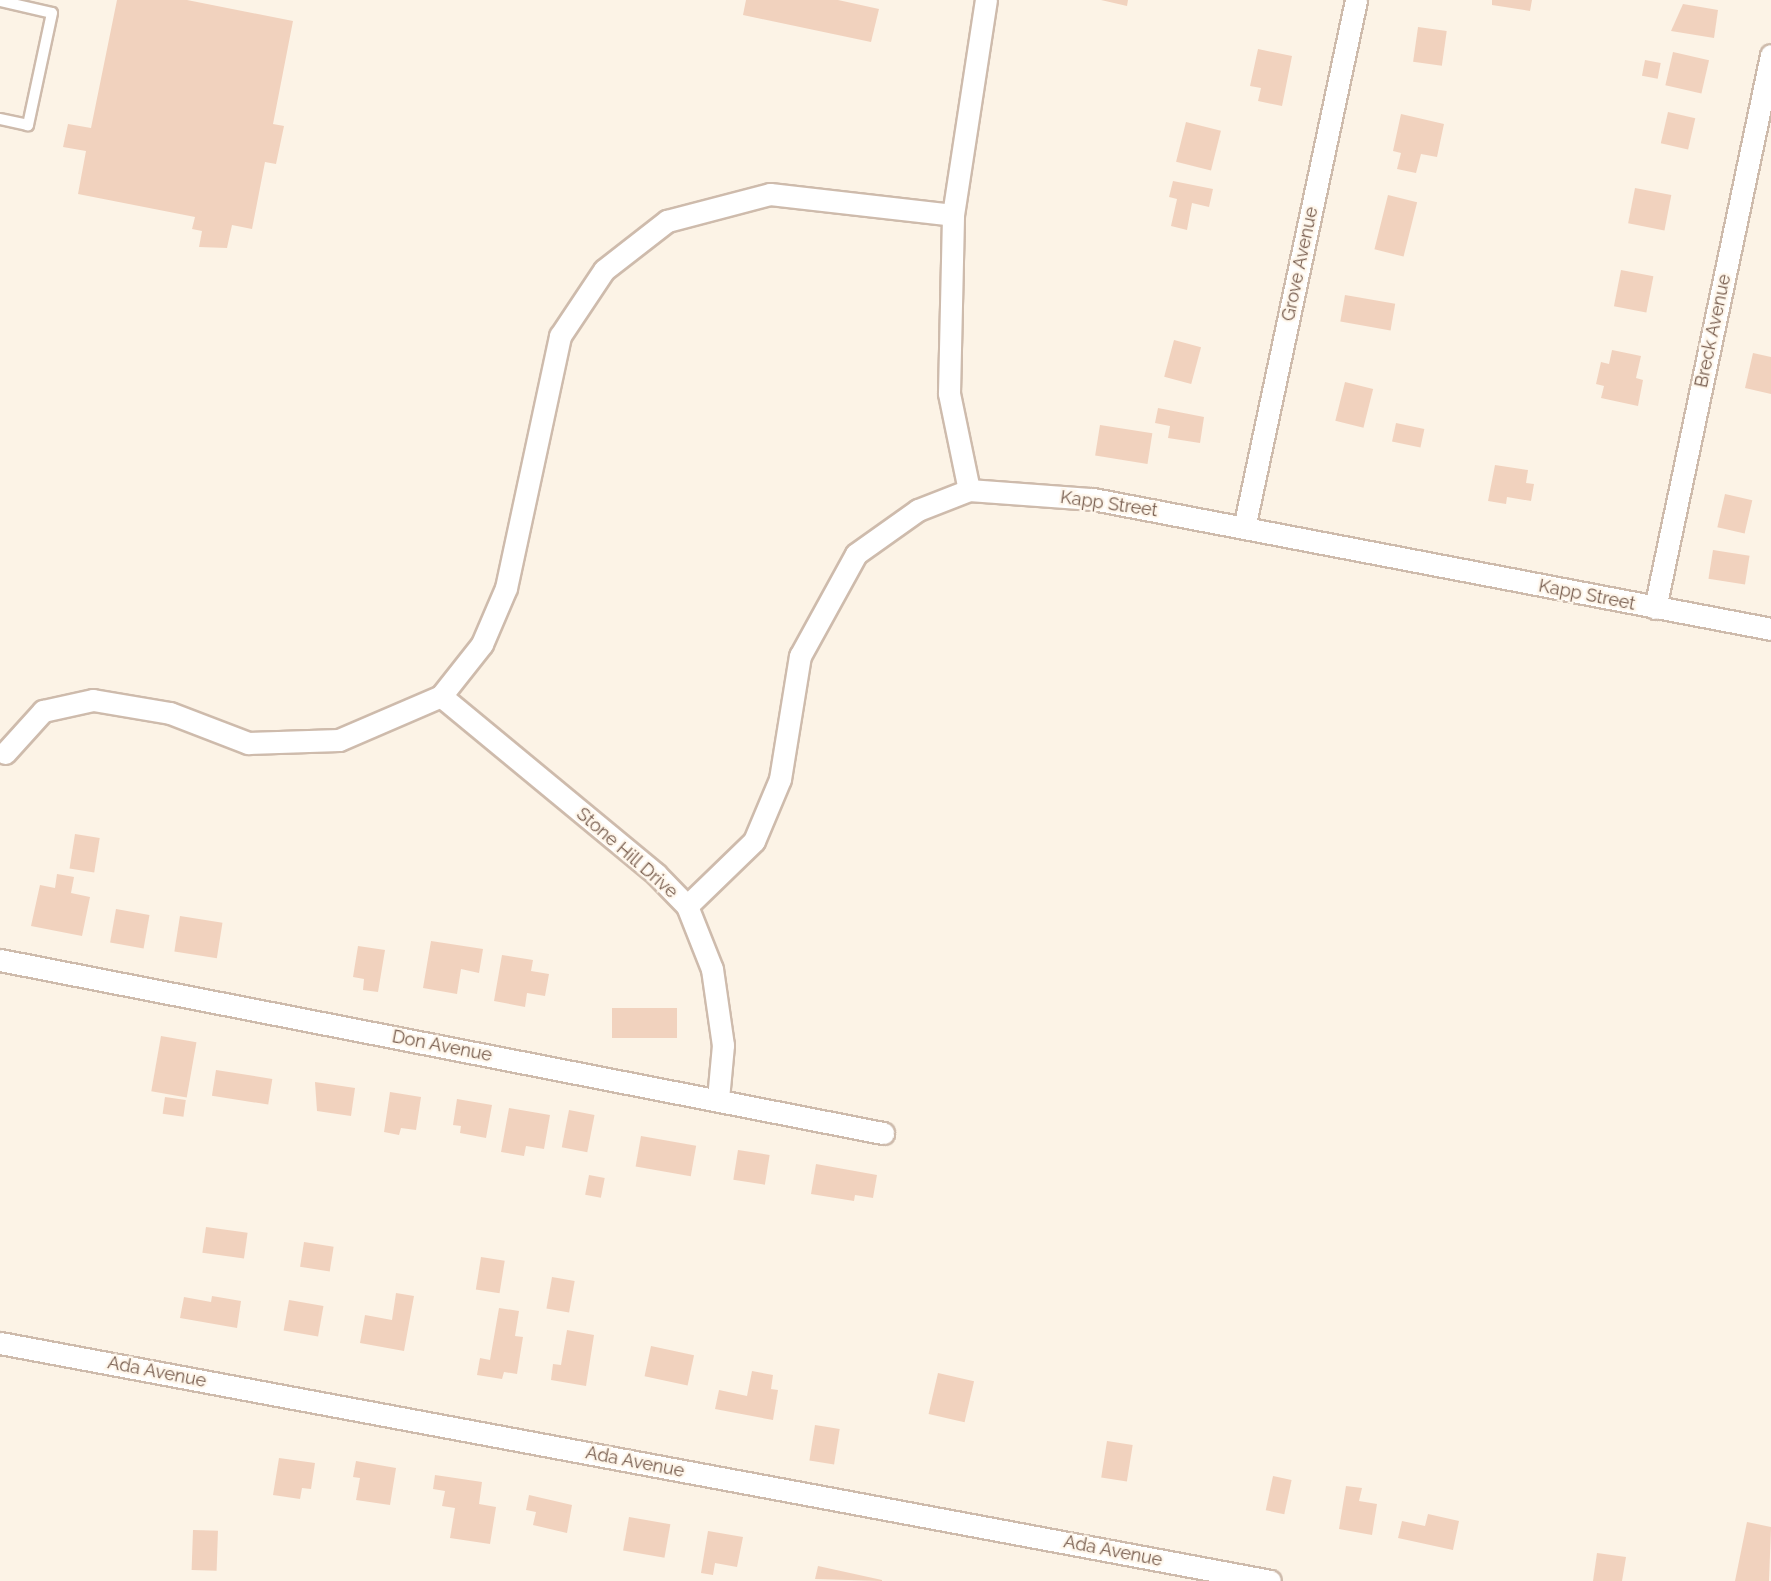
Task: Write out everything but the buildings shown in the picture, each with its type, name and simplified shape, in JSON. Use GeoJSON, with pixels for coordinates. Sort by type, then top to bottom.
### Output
{"type":"FeatureCollection","features":[{"type":"Feature","properties":{"kind":"street"},"geometry":{"type":"LineString","coordinates":[[969,490],[949,393],[953,214],[986,0]]}},
{"type":"Feature","properties":{"kind":"street","name":"Grove Avenue"},"geometry":{"type":"LineString","coordinates":[[1244,528],[1356,0]]}},
{"type":"Feature","properties":{"kind":"street","name":"Breck Avenue"},"geometry":{"type":"LineString","coordinates":[[1655,608],[1771,55]]}},
{"type":"Feature","properties":{"kind":"street"},"geometry":{"type":"LineString","coordinates":[[5,753],[43,711],[93,700],[170,713],[248,743],[339,740],[441,696],[482,644],[506,588],[560,336],[604,270],[667,221],[770,194],[953,214]]}},
{"type":"Feature","properties":{"kind":"street","name":"Kapp Street"},"geometry":{"type":"LineString","coordinates":[[687,906],[754,840],[780,779],[800,656],[856,554],[918,510],[969,490],[1093,499],[1771,629]]}},
{"type":"Feature","properties":{"kind":"street","name":"Stone Hill Drive"},"geometry":{"type":"LineString","coordinates":[[441,696],[656,874],[687,906],[712,969],[723,1046],[718,1099]]}},
{"type":"Feature","properties":{"kind":"street","name":"Don Avenue"},"geometry":{"type":"LineString","coordinates":[[0,960],[884,1133]]}},
{"type":"Feature","properties":{"kind":"street","name":"Ada Avenue"},"geometry":{"type":"LineString","coordinates":[[0,1343],[1270,1581]]}},
{"type":"Feature","properties":{"kind":"lane"},"geometry":{"type":"LineString","coordinates":[[0,2],[52,13],[28,125],[0,119]]}}]}
